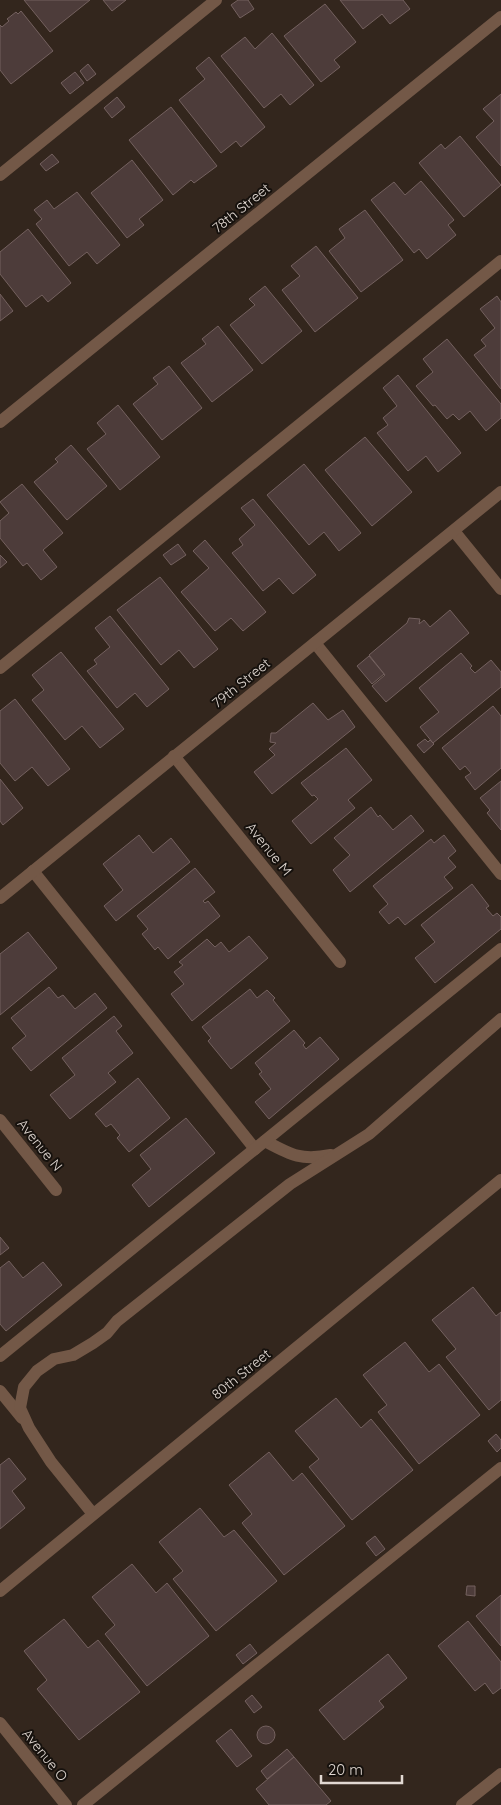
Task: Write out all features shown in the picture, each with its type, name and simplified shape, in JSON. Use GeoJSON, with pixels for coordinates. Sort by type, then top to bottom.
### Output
{"type":"FeatureCollection","features":[{"type":"Feature","properties":{"kind":"street"},"geometry":{"type":"LineString","coordinates":[[0,174],[216,0]]}},
{"type":"Feature","properties":{"kind":"street","name":"78th Street"},"geometry":{"type":"LineString","coordinates":[[0,422],[501,17]]}},
{"type":"Feature","properties":{"kind":"street"},"geometry":{"type":"LineString","coordinates":[[0,668],[501,261]]}},
{"type":"Feature","properties":{"kind":"street","name":"79th Street"},"geometry":{"type":"LineString","coordinates":[[0,898],[501,492]]}},
{"type":"Feature","properties":{"kind":"street"},"geometry":{"type":"LineString","coordinates":[[454,531],[501,589]]}},
{"type":"Feature","properties":{"kind":"street"},"geometry":{"type":"LineString","coordinates":[[314,643],[501,874]]}},
{"type":"Feature","properties":{"kind":"street","name":"Avenue M"},"geometry":{"type":"LineString","coordinates":[[174,756],[340,962]]}},
{"type":"Feature","properties":{"kind":"street"},"geometry":{"type":"LineString","coordinates":[[33,871],[260,1145],[293,1156],[315,1158],[337,1154]]}},
{"type":"Feature","properties":{"kind":"street"},"geometry":{"type":"LineString","coordinates":[[0,1356],[501,949]]}},
{"type":"Feature","properties":{"kind":"street"},"geometry":{"type":"LineString","coordinates":[[29,1428],[20,1408],[24,1387],[38,1371],[54,1359],[73,1355],[107,1333],[117,1321],[290,1184],[369,1134],[501,1019]]}},
{"type":"Feature","properties":{"kind":"street","name":"Avenue N"},"geometry":{"type":"LineString","coordinates":[[0,1120],[56,1190]]}},
{"type":"Feature","properties":{"kind":"street","name":"80th Street"},"geometry":{"type":"LineString","coordinates":[[0,1590],[501,1180]]}},
{"type":"Feature","properties":{"kind":"street"},"geometry":{"type":"LineString","coordinates":[[0,1391],[29,1428],[51,1462],[93,1514]]}},
{"type":"Feature","properties":{"kind":"street"},"geometry":{"type":"LineString","coordinates":[[84,1805],[501,1468]]}},
{"type":"Feature","properties":{"kind":"street","name":"Avenue O"},"geometry":{"type":"LineString","coordinates":[[0,1723],[66,1805]]}},
{"type":"Feature","properties":{"kind":"street"},"geometry":{"type":"LineString","coordinates":[[462,1805],[501,1774]]}},
{"type":"Feature","properties":{"kind":"building"},"geometry":{"type":"Polygon","coordinates":[[[24,0],[90,0],[50,32],[24,0]]]}},
{"type":"Feature","properties":{"kind":"building"},"geometry":{"type":"Polygon","coordinates":[[[103,0],[126,0],[112,11],[103,0]]]}},
{"type":"Feature","properties":{"kind":"building"},"geometry":{"type":"Polygon","coordinates":[[[238,0],[248,0],[254,9],[240,18],[231,5],[238,0]]]}},
{"type":"Feature","properties":{"kind":"building"},"geometry":{"type":"Polygon","coordinates":[[[340,0],[403,0],[410,9],[390,24],[382,14],[363,29],[340,0]]]}},
{"type":"Feature","properties":{"kind":"building"},"geometry":{"type":"Polygon","coordinates":[[[325,4],[356,42],[334,60],[340,67],[321,82],[284,36],[325,4]]]}},
{"type":"Feature","properties":{"kind":"building"},"geometry":{"type":"Polygon","coordinates":[[[21,11],[53,51],[11,84],[0,70],[0,25],[2,27],[9,21],[7,19],[16,12],[18,14],[21,11]]]}},
{"type":"Feature","properties":{"kind":"building"},"geometry":{"type":"Polygon","coordinates":[[[272,33],[314,85],[290,105],[281,94],[264,108],[221,56],[245,37],[255,49],[272,33]]]}},
{"type":"Feature","properties":{"kind":"building"},"geometry":{"type":"Polygon","coordinates":[[[209,57],[265,127],[241,147],[236,141],[221,153],[179,100],[205,79],[196,68],[209,57]]]}},
{"type":"Feature","properties":{"kind":"building"},"geometry":{"type":"Polygon","coordinates":[[[88,64],[96,74],[87,81],[80,71],[88,64]]]}},
{"type":"Feature","properties":{"kind":"building"},"geometry":{"type":"Polygon","coordinates":[[[75,72],[84,83],[70,94],[61,83],[75,72]]]}},
{"type":"Feature","properties":{"kind":"building"},"geometry":{"type":"Polygon","coordinates":[[[501,94],[501,166],[476,137],[494,121],[483,109],[501,94]]]}},
{"type":"Feature","properties":{"kind":"building"},"geometry":{"type":"Polygon","coordinates":[[[117,97],[125,107],[112,118],[104,108],[117,97]]]}},
{"type":"Feature","properties":{"kind":"building"},"geometry":{"type":"Polygon","coordinates":[[[171,107],[217,166],[194,183],[191,180],[173,195],[129,140],[171,107]]]}},
{"type":"Feature","properties":{"kind":"building"},"geometry":{"type":"Polygon","coordinates":[[[460,136],[501,185],[464,217],[419,163],[441,144],[445,149],[460,136]]]}},
{"type":"Feature","properties":{"kind":"building"},"geometry":{"type":"Polygon","coordinates":[[[52,154],[59,162],[46,171],[40,164],[52,154]]]}},
{"type":"Feature","properties":{"kind":"building"},"geometry":{"type":"Polygon","coordinates":[[[132,160],[163,200],[139,219],[144,225],[127,238],[91,193],[132,160]]]}},
{"type":"Feature","properties":{"kind":"building"},"geometry":{"type":"Polygon","coordinates":[[[421,181],[454,220],[448,225],[456,235],[427,259],[419,249],[414,253],[371,200],[394,182],[405,195],[421,181]]]}},
{"type":"Feature","properties":{"kind":"building"},"geometry":{"type":"Polygon","coordinates":[[[77,192],[120,245],[97,264],[87,252],[69,266],[36,224],[42,219],[34,210],[47,200],[54,209],[77,192]]]}},
{"type":"Feature","properties":{"kind":"building"},"geometry":{"type":"Polygon","coordinates":[[[365,210],[403,260],[361,292],[329,251],[345,238],[339,229],[365,210]]]}},
{"type":"Feature","properties":{"kind":"building"},"geometry":{"type":"Polygon","coordinates":[[[28,229],[71,283],[48,302],[42,295],[26,307],[0,274],[0,252],[28,229]]]}},
{"type":"Feature","properties":{"kind":"building"},"geometry":{"type":"Polygon","coordinates":[[[316,246],[358,298],[315,332],[282,290],[300,276],[291,266],[316,246]]]}},
{"type":"Feature","properties":{"kind":"building"},"geometry":{"type":"Polygon","coordinates":[[[265,286],[302,331],[262,364],[230,325],[255,305],[249,299],[265,286]]]}},
{"type":"Feature","properties":{"kind":"building"},"geometry":{"type":"Polygon","coordinates":[[[0,294],[13,311],[0,321],[0,294]]]}},
{"type":"Feature","properties":{"kind":"building"},"geometry":{"type":"Polygon","coordinates":[[[497,296],[501,302],[501,389],[474,355],[486,346],[481,340],[495,328],[480,309],[497,296]]]}},
{"type":"Feature","properties":{"kind":"building"},"geometry":{"type":"Polygon","coordinates":[[[218,326],[253,370],[212,402],[181,363],[206,344],[202,339],[218,326]]]}},
{"type":"Feature","properties":{"kind":"building"},"geometry":{"type":"Polygon","coordinates":[[[447,339],[501,404],[501,418],[486,431],[470,411],[459,420],[453,414],[447,419],[416,386],[433,372],[423,359],[447,339]]]}},
{"type":"Feature","properties":{"kind":"building"},"geometry":{"type":"Polygon","coordinates":[[[169,366],[202,408],[162,440],[133,404],[158,384],[153,378],[169,366]]]}},
{"type":"Feature","properties":{"kind":"building"},"geometry":{"type":"Polygon","coordinates":[[[398,375],[461,453],[438,472],[426,456],[408,471],[377,433],[388,425],[383,418],[397,406],[383,388],[398,375]]]}},
{"type":"Feature","properties":{"kind":"building"},"geometry":{"type":"Polygon","coordinates":[[[118,405],[160,457],[120,490],[87,449],[106,434],[97,423],[118,405]]]}},
{"type":"Feature","properties":{"kind":"building"},"geometry":{"type":"Polygon","coordinates":[[[365,437],[412,492],[372,526],[325,470],[365,437]]]}},
{"type":"Feature","properties":{"kind":"building"},"geometry":{"type":"Polygon","coordinates":[[[71,445],[107,486],[67,520],[34,482],[58,462],[55,459],[71,445]]]}},
{"type":"Feature","properties":{"kind":"building"},"geometry":{"type":"Polygon","coordinates":[[[304,464],[361,533],[339,551],[324,532],[309,545],[267,495],[304,464]]]}},
{"type":"Feature","properties":{"kind":"building"},"geometry":{"type":"Polygon","coordinates":[[[22,484],[63,533],[43,550],[57,567],[41,580],[27,563],[23,566],[0,538],[0,521],[9,513],[0,502],[22,484]]]}},
{"type":"Feature","properties":{"kind":"building"},"geometry":{"type":"Polygon","coordinates":[[[253,499],[316,575],[293,594],[279,578],[263,591],[232,553],[243,545],[239,539],[255,525],[241,508],[253,499]]]}},
{"type":"Feature","properties":{"kind":"building"},"geometry":{"type":"Polygon","coordinates":[[[205,540],[266,612],[243,631],[231,618],[215,631],[181,592],[209,568],[193,551],[205,540]]]}},
{"type":"Feature","properties":{"kind":"building"},"geometry":{"type":"Polygon","coordinates":[[[178,544],[186,555],[171,565],[163,555],[178,544]]]}},
{"type":"Feature","properties":{"kind":"building"},"geometry":{"type":"Polygon","coordinates":[[[0,555],[7,562],[0,568],[0,555]]]}},
{"type":"Feature","properties":{"kind":"building"},"geometry":{"type":"Polygon","coordinates":[[[160,577],[218,649],[194,668],[179,650],[161,665],[117,610],[160,577]]]}},
{"type":"Feature","properties":{"kind":"building"},"geometry":{"type":"Polygon","coordinates":[[[450,610],[469,633],[386,702],[372,686],[385,675],[369,655],[407,623],[409,618],[420,619],[419,624],[424,620],[430,627],[450,610]]]}},
{"type":"Feature","properties":{"kind":"building"},"geometry":{"type":"Polygon","coordinates":[[[110,616],[169,689],[147,707],[135,693],[117,708],[87,671],[97,664],[94,660],[110,647],[95,628],[110,616]]]}},
{"type":"Feature","properties":{"kind":"building"},"geometry":{"type":"Polygon","coordinates":[[[61,652],[124,729],[100,748],[82,726],[65,740],[32,700],[44,690],[32,675],[61,652]]]}},
{"type":"Feature","properties":{"kind":"building"},"geometry":{"type":"Polygon","coordinates":[[[461,653],[472,666],[470,668],[475,673],[491,660],[501,672],[501,687],[433,743],[420,727],[439,712],[419,688],[461,653]]]}},
{"type":"Feature","properties":{"kind":"building"},"geometry":{"type":"Polygon","coordinates":[[[369,656],[384,674],[372,684],[357,666],[369,656]]]}},
{"type":"Feature","properties":{"kind":"building"},"geometry":{"type":"Polygon","coordinates":[[[15,699],[70,769],[48,786],[32,767],[15,781],[0,763],[0,711],[15,699]]]}},
{"type":"Feature","properties":{"kind":"building"},"geometry":{"type":"Polygon","coordinates":[[[313,703],[328,720],[343,710],[355,727],[272,794],[254,772],[275,755],[269,749],[276,743],[270,742],[271,733],[276,733],[313,703]]]}},
{"type":"Feature","properties":{"kind":"building"},"geometry":{"type":"Polygon","coordinates":[[[493,706],[501,716],[501,768],[475,790],[465,777],[471,773],[465,766],[460,770],[442,748],[493,706]]]}},
{"type":"Feature","properties":{"kind":"building"},"geometry":{"type":"Polygon","coordinates":[[[425,739],[428,742],[430,740],[434,744],[424,753],[417,745],[425,739]]]}},
{"type":"Feature","properties":{"kind":"building"},"geometry":{"type":"Polygon","coordinates":[[[346,748],[372,780],[348,800],[355,808],[311,844],[292,821],[318,799],[314,795],[312,796],[301,783],[346,748]]]}},
{"type":"Feature","properties":{"kind":"building"},"geometry":{"type":"Polygon","coordinates":[[[0,779],[23,808],[3,825],[0,821],[0,779]]]}},
{"type":"Feature","properties":{"kind":"building"},"geometry":{"type":"Polygon","coordinates":[[[501,781],[501,830],[487,813],[490,810],[480,798],[501,781]]]}},
{"type":"Feature","properties":{"kind":"building"},"geometry":{"type":"Polygon","coordinates":[[[371,807],[378,817],[380,815],[393,830],[411,815],[424,831],[350,892],[333,870],[350,855],[334,838],[371,807]]]}},
{"type":"Feature","properties":{"kind":"building"},"geometry":{"type":"Polygon","coordinates":[[[139,835],[153,853],[171,838],[190,862],[116,921],[104,906],[123,890],[103,864],[139,835]]]}},
{"type":"Feature","properties":{"kind":"building"},"geometry":{"type":"Polygon","coordinates":[[[444,835],[456,851],[448,858],[456,867],[444,877],[453,888],[405,925],[398,917],[389,924],[379,912],[388,904],[373,886],[431,839],[434,843],[444,835]]]}},
{"type":"Feature","properties":{"kind":"building"},"geometry":{"type":"Polygon","coordinates":[[[195,868],[215,892],[203,901],[205,903],[208,901],[220,916],[168,959],[158,947],[155,950],[142,934],[148,929],[137,916],[195,868]]]}},
{"type":"Feature","properties":{"kind":"building"},"geometry":{"type":"Polygon","coordinates":[[[472,884],[489,906],[486,908],[493,916],[497,913],[501,917],[501,929],[435,983],[415,958],[435,942],[421,925],[472,884]]]}},
{"type":"Feature","properties":{"kind":"building"},"geometry":{"type":"Polygon","coordinates":[[[28,932],[57,968],[0,1015],[0,954],[28,932]]]}},
{"type":"Feature","properties":{"kind":"building"},"geometry":{"type":"Polygon","coordinates":[[[249,936],[268,958],[192,1021],[171,994],[184,984],[174,972],[183,965],[179,962],[207,939],[215,947],[221,942],[229,952],[249,936]]]}},
{"type":"Feature","properties":{"kind":"building"},"geometry":{"type":"Polygon","coordinates":[[[49,987],[58,998],[63,995],[75,1009],[95,993],[107,1008],[31,1071],[12,1048],[26,1036],[11,1018],[49,987]]]}},
{"type":"Feature","properties":{"kind":"building"},"geometry":{"type":"Polygon","coordinates":[[[250,989],[257,998],[267,990],[275,998],[273,1000],[290,1021],[231,1069],[208,1041],[211,1038],[202,1027],[250,989]]]}},
{"type":"Feature","properties":{"kind":"building"},"geometry":{"type":"Polygon","coordinates":[[[114,1016],[122,1026],[116,1031],[133,1053],[108,1073],[116,1082],[70,1119],[50,1095],[75,1075],[62,1058],[114,1016]]]}},
{"type":"Feature","properties":{"kind":"building"},"geometry":{"type":"Polygon","coordinates":[[[294,1030],[305,1043],[303,1045],[306,1049],[320,1037],[339,1059],[269,1119],[255,1102],[271,1089],[259,1074],[262,1072],[255,1063],[294,1030]]]}},
{"type":"Feature","properties":{"kind":"building"},"geometry":{"type":"Polygon","coordinates":[[[138,1078],[170,1118],[129,1152],[117,1138],[120,1135],[111,1124],[106,1127],[95,1114],[138,1078]]]}},
{"type":"Feature","properties":{"kind":"building"},"geometry":{"type":"Polygon","coordinates":[[[186,1118],[215,1153],[149,1207],[132,1185],[151,1169],[140,1155],[186,1118]]]}},
{"type":"Feature","properties":{"kind":"building"},"geometry":{"type":"Polygon","coordinates":[[[0,1237],[9,1248],[0,1255],[0,1237]]]}},
{"type":"Feature","properties":{"kind":"building"},"geometry":{"type":"Polygon","coordinates":[[[9,1261],[23,1278],[43,1262],[62,1285],[6,1331],[0,1324],[0,1268],[9,1261]]]}},
{"type":"Feature","properties":{"kind":"building"},"geometry":{"type":"Polygon","coordinates":[[[473,1287],[496,1316],[501,1312],[501,1400],[489,1410],[446,1357],[456,1349],[432,1320],[473,1287]]]}},
{"type":"Feature","properties":{"kind":"building"},"geometry":{"type":"Polygon","coordinates":[[[405,1342],[429,1372],[439,1364],[480,1415],[419,1464],[378,1412],[387,1405],[363,1375],[405,1342]]]}},
{"type":"Feature","properties":{"kind":"building"},"geometry":{"type":"Polygon","coordinates":[[[336,1398],[361,1428],[371,1419],[413,1470],[352,1520],[309,1467],[319,1459],[295,1431],[336,1398]]]}},
{"type":"Feature","properties":{"kind":"building"},"geometry":{"type":"Polygon","coordinates":[[[496,1434],[501,1440],[501,1448],[497,1452],[488,1441],[496,1434]]]}},
{"type":"Feature","properties":{"kind":"building"},"geometry":{"type":"Polygon","coordinates":[[[269,1452],[293,1481],[302,1473],[345,1526],[284,1575],[242,1523],[252,1514],[229,1485],[269,1452]]]}},
{"type":"Feature","properties":{"kind":"building"},"geometry":{"type":"Polygon","coordinates":[[[9,1458],[26,1479],[12,1491],[25,1508],[0,1529],[0,1465],[9,1458]]]}},
{"type":"Feature","properties":{"kind":"building"},"geometry":{"type":"Polygon","coordinates":[[[200,1508],[224,1537],[234,1530],[277,1581],[216,1631],[173,1579],[183,1571],[159,1542],[200,1508]]]}},
{"type":"Feature","properties":{"kind":"building"},"geometry":{"type":"Polygon","coordinates":[[[375,1536],[385,1549],[376,1556],[366,1543],[375,1536]]]}},
{"type":"Feature","properties":{"kind":"building"},"geometry":{"type":"Polygon","coordinates":[[[132,1564],[156,1593],[167,1583],[209,1636],[147,1686],[105,1634],[115,1625],[92,1597],[132,1564]]]}},
{"type":"Feature","properties":{"kind":"building"},"geometry":{"type":"Polygon","coordinates":[[[467,1586],[475,1586],[475,1596],[466,1595],[467,1586]]]}},
{"type":"Feature","properties":{"kind":"building"},"geometry":{"type":"Polygon","coordinates":[[[501,1595],[501,1646],[476,1616],[501,1595]]]}},
{"type":"Feature","properties":{"kind":"building"},"geometry":{"type":"Polygon","coordinates":[[[64,1619],[88,1648],[98,1640],[140,1692],[79,1740],[37,1689],[47,1680],[24,1651],[64,1619]]]}},
{"type":"Feature","properties":{"kind":"building"},"geometry":{"type":"Polygon","coordinates":[[[468,1621],[501,1662],[501,1688],[493,1694],[485,1683],[475,1691],[438,1646],[468,1621]]]}},
{"type":"Feature","properties":{"kind":"building"},"geometry":{"type":"Polygon","coordinates":[[[250,1644],[257,1653],[243,1664],[236,1655],[250,1644]]]}},
{"type":"Feature","properties":{"kind":"building"},"geometry":{"type":"Polygon","coordinates":[[[388,1654],[407,1678],[379,1701],[384,1707],[344,1740],[319,1710],[388,1654]]]}},
{"type":"Feature","properties":{"kind":"building"},"geometry":{"type":"Polygon","coordinates":[[[252,1695],[262,1707],[254,1713],[245,1701],[252,1695]]]}},
{"type":"Feature","properties":{"kind":"building"},"geometry":{"type":"Polygon","coordinates":[[[262,1726],[270,1726],[275,1731],[273,1742],[262,1744],[257,1739],[257,1731],[262,1726]]]}},
{"type":"Feature","properties":{"kind":"building"},"geometry":{"type":"Polygon","coordinates":[[[231,1729],[252,1756],[237,1767],[216,1741],[231,1729]]]}},
{"type":"Feature","properties":{"kind":"building"},"geometry":{"type":"Polygon","coordinates":[[[287,1749],[294,1757],[267,1779],[261,1771],[287,1749]]]}},
{"type":"Feature","properties":{"kind":"building"},"geometry":{"type":"Polygon","coordinates":[[[294,1757],[331,1801],[326,1805],[269,1805],[256,1789],[294,1757]]]}}]}
